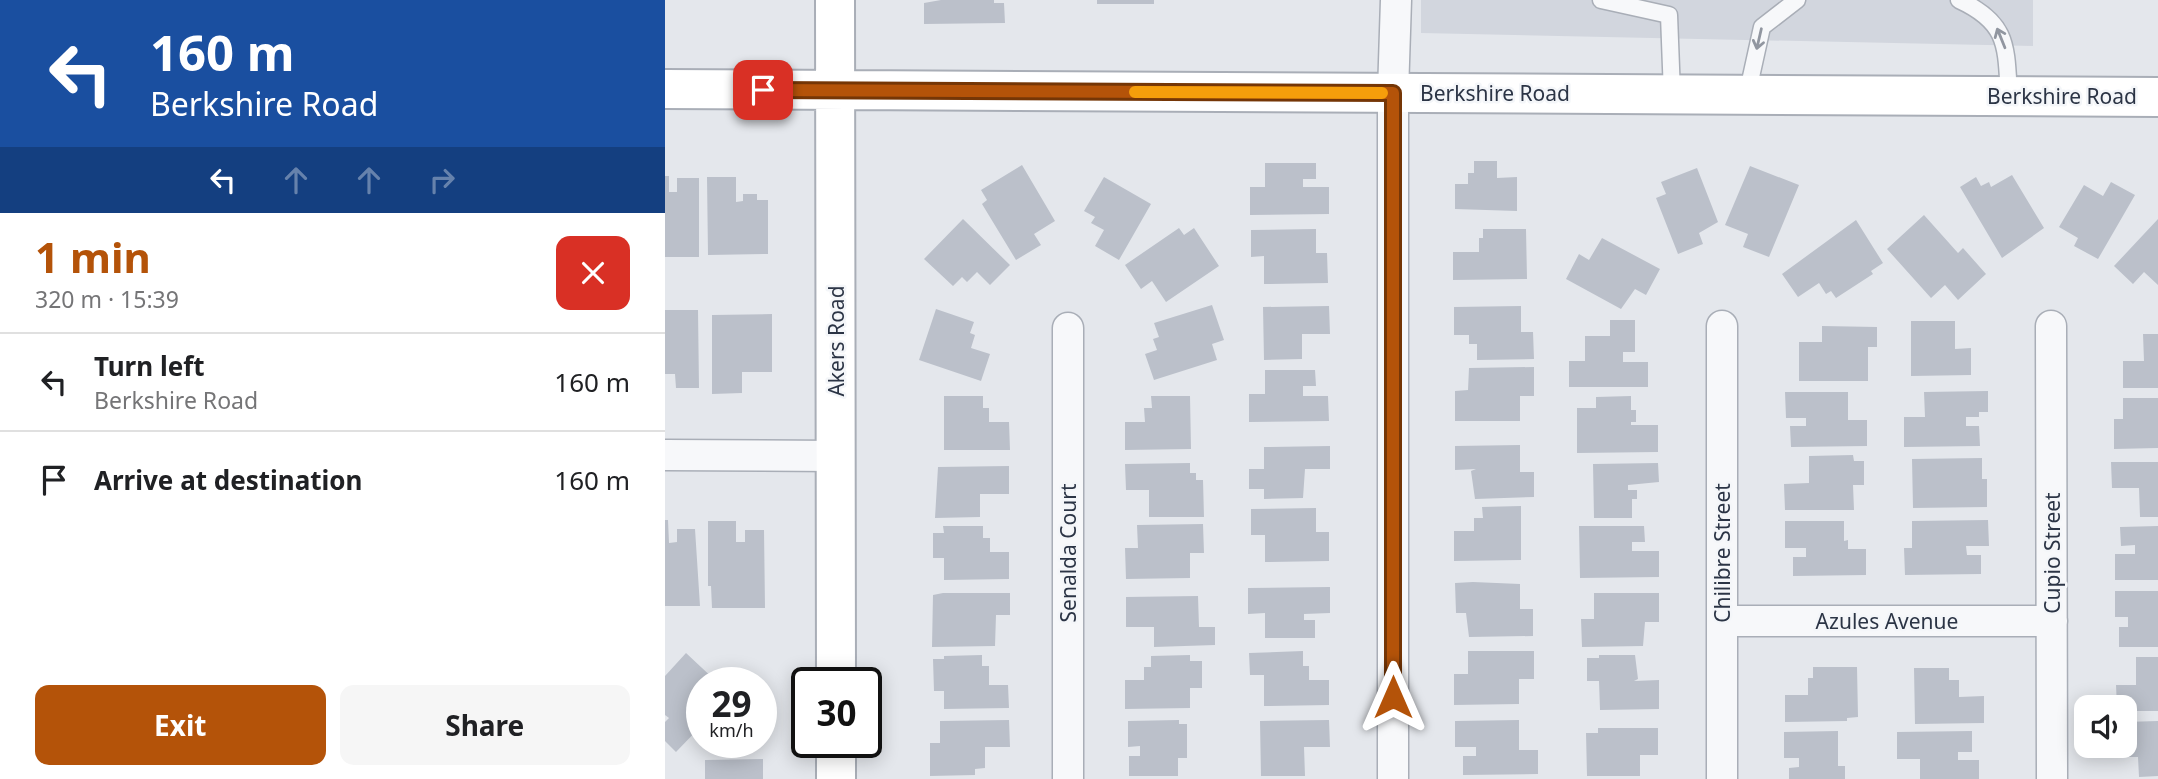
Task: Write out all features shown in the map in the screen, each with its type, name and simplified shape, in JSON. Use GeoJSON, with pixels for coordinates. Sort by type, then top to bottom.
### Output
{"type":"FeatureCollection","features":[{"type":"Feature","properties":{"kind":"street","name":"Akers Road"},"geometry":{"type":"LineString","coordinates":[[835,0],[836,667]]}},
{"type":"Feature","properties":{"kind":"street"},"geometry":{"type":"LineString","coordinates":[[1393,779],[1393,93],[1396,0]]}},
{"type":"Feature","properties":{"kind":"street","name":"Berkshire Road"},"geometry":{"type":"LineString","coordinates":[[665,89],[2158,97]]}},
{"type":"Feature","properties":{"kind":"street","name":"Chilibre Street"},"geometry":{"type":"LineString","coordinates":[[1722,326],[1722,779]]}},
{"type":"Feature","properties":{"kind":"street","name":"Cupio Street"},"geometry":{"type":"LineString","coordinates":[[2051,326],[2052,779]]}},
{"type":"Feature","properties":{"kind":"street","name":"Senalda Court"},"geometry":{"type":"LineString","coordinates":[[1068,327],[1068,779]]}},
{"type":"Feature","properties":{"kind":"street"},"geometry":{"type":"LineString","coordinates":[[665,455],[836,456]]}},
{"type":"Feature","properties":{"kind":"street","name":"Azules Avenue"},"geometry":{"type":"LineString","coordinates":[[1722,621],[2052,621]]}},
{"type":"Feature","properties":{"kind":"street"},"geometry":{"type":"LineString","coordinates":[[836,758],[836,779]]}},
{"type":"Feature","properties":{"kind":"lane"},"geometry":{"type":"LineString","coordinates":[[1601,0],[1669,8],[1672,94]]}},
{"type":"Feature","properties":{"kind":"lane"},"geometry":{"type":"LineString","coordinates":[[1747,95],[1762,26],[1797,0]]}},
{"type":"Feature","properties":{"kind":"lane"},"geometry":{"type":"LineString","coordinates":[[1959,0],[1976,8],[2000,30],[2005,43],[2009,96]]}},
{"type":"Feature","properties":{"kind":"shaded area"},"geometry":{"type":"Polygon","coordinates":[[[1421,0],[2033,0],[2033,46],[1421,33],[1421,0]]]}},
{"type":"Feature","properties":{"kind":"building"},"geometry":{"type":"Polygon","coordinates":[[[941,0],[994,0],[994,3],[1004,3],[1005,23],[924,24],[924,3],[941,0]]]}},
{"type":"Feature","properties":{"kind":"building"},"geometry":{"type":"Polygon","coordinates":[[[1097,0],[1154,0],[1154,4],[1097,4],[1097,0]]]}},
{"type":"Feature","properties":{"kind":"building"},"geometry":{"type":"Polygon","coordinates":[[[1474,161],[1497,161],[1497,178],[1517,177],[1517,211],[1455,209],[1455,184],[1468,184],[1468,173],[1474,173],[1474,161]]]}},
{"type":"Feature","properties":{"kind":"building"},"geometry":{"type":"Polygon","coordinates":[[[1265,163],[1316,163],[1316,179],[1303,179],[1303,187],[1329,187],[1329,214],[1250,215],[1250,187],[1265,187],[1265,163]]]}},
{"type":"Feature","properties":{"kind":"building"},"geometry":{"type":"Polygon","coordinates":[[[1022,165],[1055,221],[1034,234],[1041,245],[1016,260],[982,204],[987,200],[981,190],[1022,165]]]}},
{"type":"Feature","properties":{"kind":"building"},"geometry":{"type":"Polygon","coordinates":[[[1750,166],[1799,185],[1769,257],[1743,247],[1748,234],[1725,225],[1750,166]]]}},
{"type":"Feature","properties":{"kind":"building"},"geometry":{"type":"Polygon","coordinates":[[[1697,168],[1718,222],[1699,233],[1703,244],[1678,254],[1656,198],[1666,194],[1661,182],[1697,168]]]}},
{"type":"Feature","properties":{"kind":"building"},"geometry":{"type":"Polygon","coordinates":[[[2012,175],[2044,228],[2002,258],[1960,187],[1976,177],[1981,186],[1989,182],[1991,187],[2012,175]]]}},
{"type":"Feature","properties":{"kind":"building"},"geometry":{"type":"Polygon","coordinates":[[[665,176],[669,176],[669,192],[677,192],[677,178],[699,178],[699,257],[665,257],[665,176]]]}},
{"type":"Feature","properties":{"kind":"building"},"geometry":{"type":"Polygon","coordinates":[[[707,177],[736,177],[736,202],[743,201],[743,194],[757,194],[757,200],[768,200],[768,254],[708,255],[707,177]]]}},
{"type":"Feature","properties":{"kind":"building"},"geometry":{"type":"Polygon","coordinates":[[[1104,177],[1151,204],[1119,260],[1095,246],[1104,230],[1091,223],[1095,217],[1084,211],[1104,177]]]}},
{"type":"Feature","properties":{"kind":"building"},"geometry":{"type":"Polygon","coordinates":[[[2111,182],[2135,195],[2098,259],[2074,246],[2078,238],[2059,227],[2084,185],[2103,196],[2111,182]]]}},
{"type":"Feature","properties":{"kind":"building"},"geometry":{"type":"Polygon","coordinates":[[[1924,215],[1958,253],[1963,248],[1986,274],[1958,300],[1945,285],[1931,298],[1887,249],[1924,215]]]}},
{"type":"Feature","properties":{"kind":"building"},"geometry":{"type":"Polygon","coordinates":[[[963,219],[1010,265],[990,285],[977,272],[967,282],[962,277],[953,286],[924,259],[963,219]]]}},
{"type":"Feature","properties":{"kind":"building"},"geometry":{"type":"Polygon","coordinates":[[[2158,219],[2158,285],[2144,272],[2133,284],[2114,266],[2158,219]]]}},
{"type":"Feature","properties":{"kind":"building"},"geometry":{"type":"Polygon","coordinates":[[[1856,220],[1883,263],[1871,271],[1873,274],[1836,298],[1831,291],[1826,294],[1819,283],[1798,297],[1782,274],[1856,220]]]}},
{"type":"Feature","properties":{"kind":"building"},"geometry":{"type":"Polygon","coordinates":[[[1179,228],[1184,235],[1194,228],[1219,266],[1166,302],[1152,281],[1141,289],[1125,265],[1179,228]]]}},
{"type":"Feature","properties":{"kind":"building"},"geometry":{"type":"Polygon","coordinates":[[[1316,229],[1316,253],[1327,253],[1328,283],[1264,284],[1264,256],[1251,257],[1251,230],[1316,229]]]}},
{"type":"Feature","properties":{"kind":"building"},"geometry":{"type":"Polygon","coordinates":[[[1483,229],[1526,229],[1527,279],[1453,280],[1453,252],[1479,252],[1479,238],[1483,238],[1483,229]]]}},
{"type":"Feature","properties":{"kind":"building"},"geometry":{"type":"Polygon","coordinates":[[[1602,238],[1660,269],[1646,295],[1635,289],[1621,309],[1566,279],[1579,254],[1589,260],[1602,238]]]}},
{"type":"Feature","properties":{"kind":"building"},"geometry":{"type":"Polygon","coordinates":[[[1212,305],[1224,340],[1212,344],[1217,360],[1154,380],[1145,354],[1157,350],[1153,339],[1159,337],[1154,323],[1212,305]]]}},
{"type":"Feature","properties":{"kind":"building"},"geometry":{"type":"Polygon","coordinates":[[[1329,306],[1330,334],[1302,334],[1302,359],[1264,360],[1263,307],[1329,306]]]}},
{"type":"Feature","properties":{"kind":"building"},"geometry":{"type":"Polygon","coordinates":[[[1521,306],[1521,332],[1533,332],[1534,359],[1477,360],[1477,344],[1469,344],[1469,335],[1454,335],[1454,307],[1521,306]]]}},
{"type":"Feature","properties":{"kind":"building"},"geometry":{"type":"Polygon","coordinates":[[[936,309],[974,322],[970,333],[975,335],[971,348],[990,354],[981,381],[919,360],[936,309]]]}},
{"type":"Feature","properties":{"kind":"building"},"geometry":{"type":"Polygon","coordinates":[[[665,310],[698,310],[699,388],[676,388],[675,374],[665,374],[665,310]]]}},
{"type":"Feature","properties":{"kind":"building"},"geometry":{"type":"Polygon","coordinates":[[[772,314],[772,372],[742,372],[742,393],[712,394],[712,315],[772,314]]]}},
{"type":"Feature","properties":{"kind":"building"},"geometry":{"type":"Polygon","coordinates":[[[1610,320],[1635,320],[1635,352],[1623,352],[1623,362],[1648,362],[1648,387],[1569,387],[1569,361],[1585,361],[1585,336],[1610,336],[1610,320]]]}},
{"type":"Feature","properties":{"kind":"building"},"geometry":{"type":"Polygon","coordinates":[[[1911,321],[1955,321],[1955,349],[1971,348],[1971,375],[1911,376],[1911,321]]]}},
{"type":"Feature","properties":{"kind":"building"},"geometry":{"type":"Polygon","coordinates":[[[1822,326],[1877,327],[1877,347],[1868,347],[1868,381],[1799,381],[1799,342],[1822,342],[1822,326]]]}},
{"type":"Feature","properties":{"kind":"building"},"geometry":{"type":"Polygon","coordinates":[[[2143,334],[2158,334],[2158,388],[2123,388],[2123,361],[2144,361],[2143,334]]]}},
{"type":"Feature","properties":{"kind":"building"},"geometry":{"type":"Polygon","coordinates":[[[1534,367],[1534,396],[1520,396],[1520,421],[1455,421],[1455,391],[1468,390],[1469,368],[1534,367]]]}},
{"type":"Feature","properties":{"kind":"building"},"geometry":{"type":"Polygon","coordinates":[[[1265,370],[1315,370],[1316,386],[1303,386],[1303,396],[1328,396],[1329,421],[1249,422],[1249,394],[1265,394],[1265,370]]]}},
{"type":"Feature","properties":{"kind":"building"},"geometry":{"type":"Polygon","coordinates":[[[1988,391],[1988,412],[1979,412],[1979,417],[1966,417],[1966,426],[1979,426],[1980,446],[1904,447],[1904,417],[1925,417],[1924,392],[1988,391]]]}},
{"type":"Feature","properties":{"kind":"building"},"geometry":{"type":"Polygon","coordinates":[[[1785,392],[1848,392],[1848,420],[1867,420],[1867,446],[1791,447],[1790,426],[1806,426],[1806,418],[1786,418],[1785,392]]]}},
{"type":"Feature","properties":{"kind":"building"},"geometry":{"type":"Polygon","coordinates":[[[944,396],[983,396],[983,408],[989,408],[989,422],[1009,422],[1010,450],[944,450],[944,396]]]}},
{"type":"Feature","properties":{"kind":"building"},"geometry":{"type":"Polygon","coordinates":[[[1151,396],[1190,396],[1191,449],[1125,450],[1125,422],[1145,422],[1144,408],[1152,408],[1151,396]]]}},
{"type":"Feature","properties":{"kind":"building"},"geometry":{"type":"Polygon","coordinates":[[[1631,396],[1631,410],[1636,410],[1636,422],[1631,422],[1631,425],[1658,425],[1658,452],[1577,453],[1577,408],[1596,408],[1596,397],[1631,396]]]}},
{"type":"Feature","properties":{"kind":"building"},"geometry":{"type":"Polygon","coordinates":[[[2123,398],[2158,398],[2158,448],[2114,449],[2114,419],[2123,419],[2123,398]]]}},
{"type":"Feature","properties":{"kind":"building"},"geometry":{"type":"Polygon","coordinates":[[[1520,445],[1520,472],[1534,472],[1534,497],[1475,499],[1471,471],[1476,469],[1455,470],[1455,446],[1520,445]]]}},
{"type":"Feature","properties":{"kind":"building"},"geometry":{"type":"Polygon","coordinates":[[[1330,446],[1330,469],[1305,469],[1303,498],[1264,499],[1264,489],[1249,489],[1249,469],[1264,469],[1264,447],[1330,446]]]}},
{"type":"Feature","properties":{"kind":"building"},"geometry":{"type":"Polygon","coordinates":[[[1853,455],[1854,461],[1864,461],[1864,485],[1853,485],[1854,510],[1785,510],[1784,484],[1809,483],[1809,456],[1853,455]]]}},
{"type":"Feature","properties":{"kind":"building"},"geometry":{"type":"Polygon","coordinates":[[[1982,458],[1982,479],[1987,479],[1987,507],[1913,508],[1912,459],[1982,458]]]}},
{"type":"Feature","properties":{"kind":"building"},"geometry":{"type":"Polygon","coordinates":[[[2111,462],[2158,462],[2158,517],[2140,517],[2139,488],[2112,488],[2111,462]]]}},
{"type":"Feature","properties":{"kind":"building"},"geometry":{"type":"Polygon","coordinates":[[[1190,463],[1190,473],[1196,473],[1196,480],[1203,480],[1204,517],[1149,517],[1149,490],[1126,490],[1125,464],[1190,463]]]}},
{"type":"Feature","properties":{"kind":"building"},"geometry":{"type":"Polygon","coordinates":[[[1658,463],[1659,482],[1628,485],[1628,490],[1637,490],[1637,499],[1632,499],[1632,518],[1594,518],[1593,464],[1658,463]]]}},
{"type":"Feature","properties":{"kind":"building"},"geometry":{"type":"Polygon","coordinates":[[[1009,466],[1009,494],[980,494],[980,517],[935,518],[938,467],[1009,466]]]}},
{"type":"Feature","properties":{"kind":"building"},"geometry":{"type":"Polygon","coordinates":[[[1521,506],[1521,560],[1454,561],[1454,531],[1474,531],[1474,518],[1483,518],[1482,507],[1521,506]]]}},
{"type":"Feature","properties":{"kind":"building"},"geometry":{"type":"Polygon","coordinates":[[[1316,508],[1316,532],[1329,532],[1329,561],[1265,562],[1265,535],[1251,535],[1251,509],[1316,508]]]}},
{"type":"Feature","properties":{"kind":"building"},"geometry":{"type":"Polygon","coordinates":[[[665,520],[668,520],[669,543],[677,542],[677,529],[695,529],[700,606],[665,606],[665,520]]]}},
{"type":"Feature","properties":{"kind":"building"},"geometry":{"type":"Polygon","coordinates":[[[1988,520],[1989,546],[1966,546],[1967,555],[1981,555],[1981,574],[1905,575],[1904,548],[1912,548],[1912,521],[1988,520]]]}},
{"type":"Feature","properties":{"kind":"building"},"geometry":{"type":"Polygon","coordinates":[[[708,521],[736,521],[736,542],[745,542],[745,530],[764,530],[765,608],[712,608],[711,586],[708,586],[708,521]]]}},
{"type":"Feature","properties":{"kind":"building"},"geometry":{"type":"Polygon","coordinates":[[[1785,521],[1844,521],[1844,541],[1848,540],[1848,549],[1866,549],[1866,575],[1793,576],[1793,557],[1806,557],[1806,548],[1785,548],[1785,521]]]}},
{"type":"Feature","properties":{"kind":"building"},"geometry":{"type":"Polygon","coordinates":[[[1203,524],[1204,553],[1190,553],[1190,578],[1126,579],[1125,548],[1138,548],[1137,525],[1203,524]]]}},
{"type":"Feature","properties":{"kind":"building"},"geometry":{"type":"Polygon","coordinates":[[[943,526],[983,526],[983,538],[990,538],[990,552],[1009,552],[1009,579],[944,580],[944,558],[933,558],[933,533],[944,533],[943,526]]]}},
{"type":"Feature","properties":{"kind":"building"},"geometry":{"type":"Polygon","coordinates":[[[1579,526],[1644,526],[1645,542],[1632,542],[1632,551],[1659,551],[1659,577],[1580,578],[1579,526]]]}},
{"type":"Feature","properties":{"kind":"building"},"geometry":{"type":"Polygon","coordinates":[[[2158,526],[2158,580],[2115,580],[2115,554],[2135,554],[2135,545],[2121,546],[2120,527],[2158,526]]]}},
{"type":"Feature","properties":{"kind":"building"},"geometry":{"type":"Polygon","coordinates":[[[1455,583],[1520,584],[1520,609],[1533,609],[1533,636],[1469,637],[1466,613],[1456,613],[1455,583]]]}},
{"type":"Feature","properties":{"kind":"building"},"geometry":{"type":"Polygon","coordinates":[[[1330,587],[1330,613],[1304,614],[1304,620],[1315,620],[1315,638],[1265,638],[1265,613],[1248,614],[1248,588],[1330,587]]]}},
{"type":"Feature","properties":{"kind":"building"},"geometry":{"type":"Polygon","coordinates":[[[2115,591],[2158,591],[2158,647],[2119,647],[2119,627],[2128,627],[2128,617],[2115,617],[2115,591]]]}},
{"type":"Feature","properties":{"kind":"building"},"geometry":{"type":"Polygon","coordinates":[[[1010,593],[1010,615],[996,615],[995,646],[932,647],[933,595],[1010,593]]]}},
{"type":"Feature","properties":{"kind":"building"},"geometry":{"type":"Polygon","coordinates":[[[1594,593],[1659,593],[1659,622],[1645,622],[1643,646],[1582,647],[1581,619],[1594,619],[1594,593]]]}},
{"type":"Feature","properties":{"kind":"building"},"geometry":{"type":"Polygon","coordinates":[[[1198,596],[1199,627],[1215,627],[1215,645],[1154,647],[1154,627],[1126,627],[1126,597],[1198,596]]]}},
{"type":"Feature","properties":{"kind":"building"},"geometry":{"type":"Polygon","coordinates":[[[1303,651],[1303,666],[1309,666],[1309,680],[1329,680],[1329,705],[1264,706],[1264,675],[1250,675],[1249,653],[1303,651]]]}},
{"type":"Feature","properties":{"kind":"building"},"geometry":{"type":"Polygon","coordinates":[[[1468,651],[1534,651],[1534,679],[1519,679],[1519,704],[1454,705],[1454,674],[1468,674],[1468,651]]]}},
{"type":"Feature","properties":{"kind":"building"},"geometry":{"type":"Polygon","coordinates":[[[686,653],[701,667],[686,667],[686,742],[676,752],[665,741],[665,722],[669,718],[665,715],[665,676],[686,653]]]}},
{"type":"Feature","properties":{"kind":"building"},"geometry":{"type":"Polygon","coordinates":[[[982,655],[982,666],[989,666],[989,685],[1008,685],[1009,708],[944,709],[944,691],[934,691],[933,659],[982,655]]]}},
{"type":"Feature","properties":{"kind":"building"},"geometry":{"type":"Polygon","coordinates":[[[1190,655],[1190,661],[1202,661],[1202,688],[1190,688],[1190,708],[1125,709],[1125,680],[1144,680],[1144,667],[1151,667],[1151,656],[1190,655]]]}},
{"type":"Feature","properties":{"kind":"building"},"geometry":{"type":"Polygon","coordinates":[[[1599,655],[1635,655],[1638,679],[1634,681],[1659,680],[1659,709],[1600,710],[1599,681],[1587,681],[1587,658],[1599,658],[1599,655]]]}},
{"type":"Feature","properties":{"kind":"building"},"geometry":{"type":"Polygon","coordinates":[[[2136,657],[2158,657],[2158,711],[2137,711],[2137,695],[2116,695],[2116,685],[2136,685],[2136,657]]]}},
{"type":"Feature","properties":{"kind":"building"},"geometry":{"type":"Polygon","coordinates":[[[1813,667],[1857,667],[1858,717],[1847,718],[1847,721],[1785,722],[1785,695],[1808,695],[1808,678],[1813,678],[1813,667]]]}},
{"type":"Feature","properties":{"kind":"building"},"geometry":{"type":"Polygon","coordinates":[[[1914,668],[1949,668],[1949,680],[1959,680],[1959,697],[1984,696],[1984,723],[1915,724],[1914,668]]]}},
{"type":"Feature","properties":{"kind":"building"},"geometry":{"type":"Polygon","coordinates":[[[1009,720],[1010,747],[985,747],[985,768],[975,769],[975,775],[930,776],[930,743],[940,743],[940,721],[1009,720]]]}},
{"type":"Feature","properties":{"kind":"building"},"geometry":{"type":"Polygon","coordinates":[[[1179,720],[1179,724],[1187,724],[1187,758],[1178,758],[1178,776],[1129,776],[1129,756],[1140,756],[1140,746],[1128,747],[1128,721],[1179,720]]]}},
{"type":"Feature","properties":{"kind":"building"},"geometry":{"type":"Polygon","coordinates":[[[1329,720],[1330,747],[1304,747],[1305,776],[1261,776],[1260,721],[1329,720]]]}},
{"type":"Feature","properties":{"kind":"building"},"geometry":{"type":"Polygon","coordinates":[[[1519,720],[1519,750],[1538,750],[1538,774],[1463,775],[1463,756],[1476,756],[1476,747],[1455,747],[1455,721],[1519,720]]]}},
{"type":"Feature","properties":{"kind":"building"},"geometry":{"type":"Polygon","coordinates":[[[2158,721],[2158,776],[2139,777],[2137,722],[2158,721]]]}},
{"type":"Feature","properties":{"kind":"building"},"geometry":{"type":"Polygon","coordinates":[[[1598,728],[1658,728],[1658,755],[1640,755],[1640,776],[1587,776],[1586,733],[1598,733],[1598,728]]]}},
{"type":"Feature","properties":{"kind":"building"},"geometry":{"type":"Polygon","coordinates":[[[1838,731],[1838,766],[1845,766],[1845,779],[1789,779],[1789,768],[1799,767],[1799,758],[1784,758],[1784,732],[1838,731]]]}},
{"type":"Feature","properties":{"kind":"building"},"geometry":{"type":"Polygon","coordinates":[[[1972,731],[1972,752],[1958,752],[1958,760],[1979,760],[1979,779],[1920,779],[1920,759],[1897,759],[1897,732],[1972,731]]]}},
{"type":"Feature","properties":{"kind":"building"},"geometry":{"type":"Polygon","coordinates":[[[763,759],[763,779],[705,779],[705,760],[763,759]]]}},
{"type":"Feature","properties":{"kind":"slow traffic"},"geometry":{"type":"LineString","coordinates":[[1135,92],[1382,93]]}},
{"type":"Feature","properties":{"kind":"route"},"geometry":{"type":"LineString","coordinates":[[763,90],[1393,93],[1393,697]]}}]}
